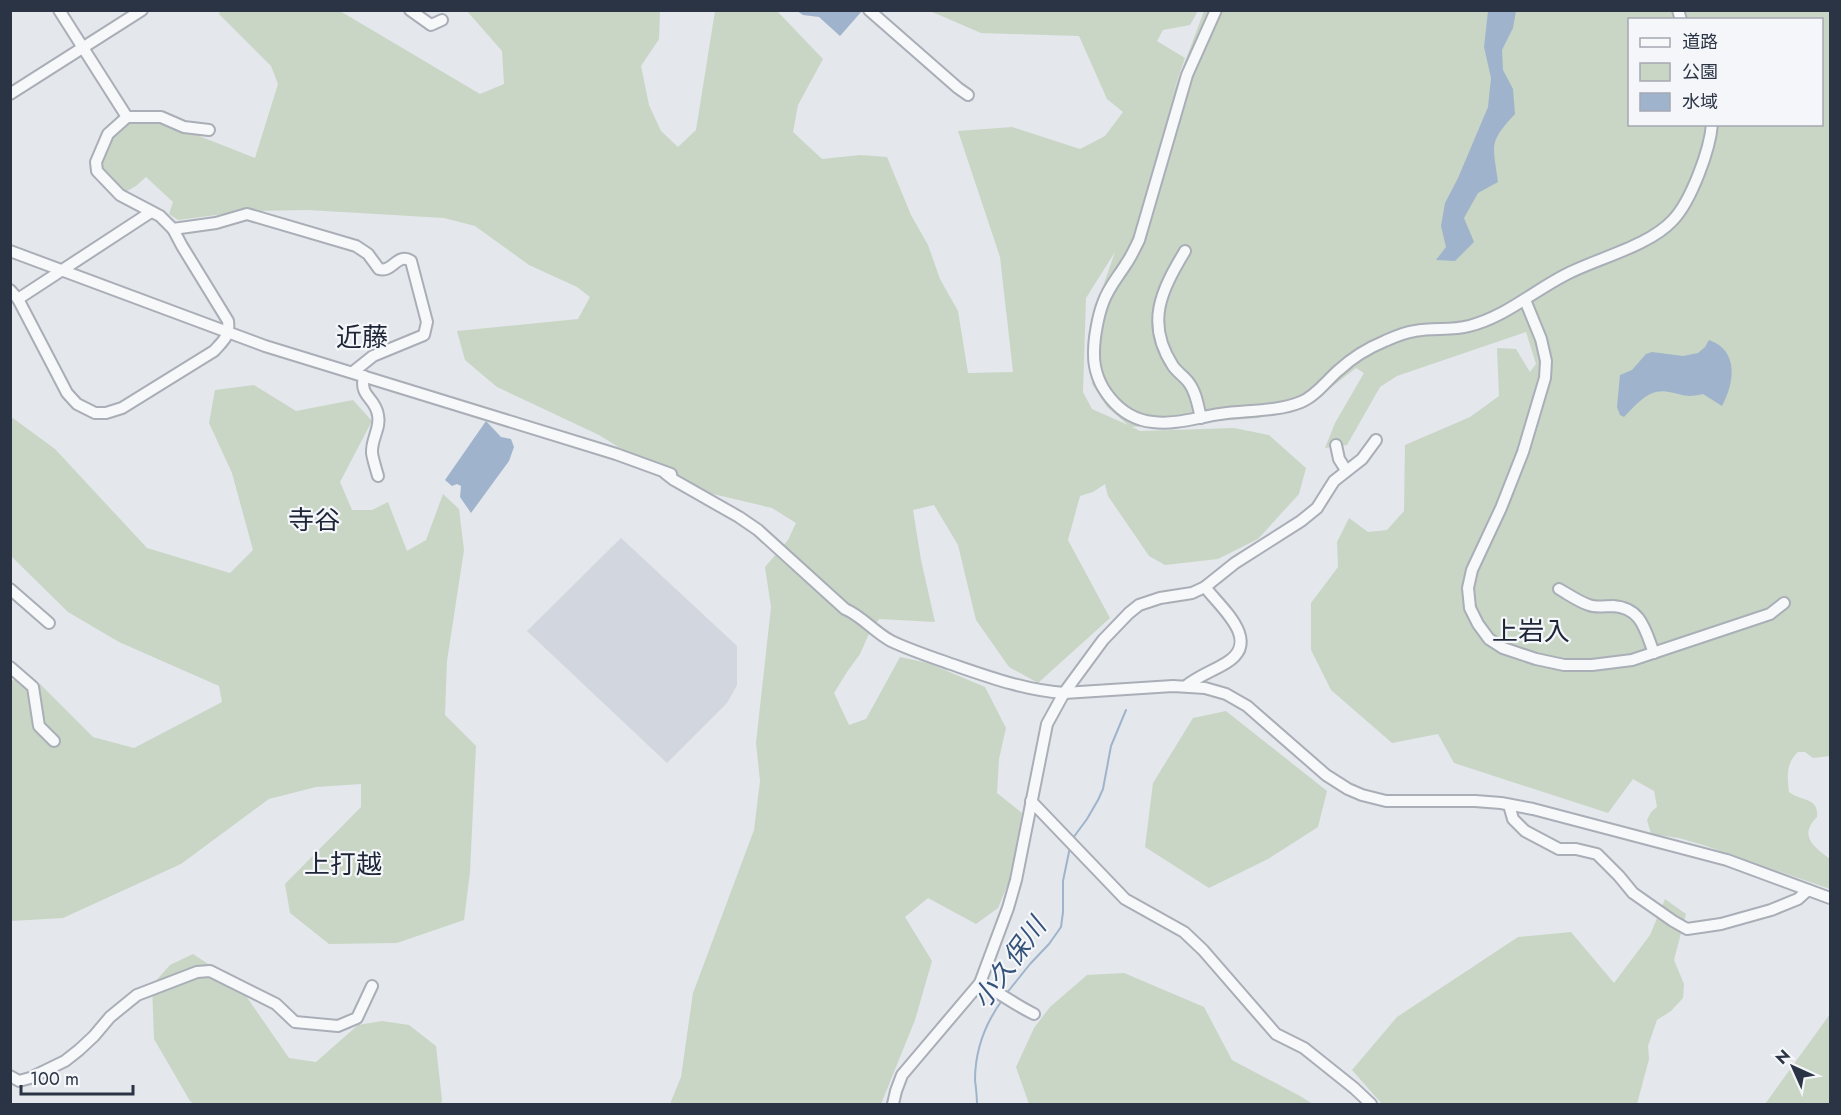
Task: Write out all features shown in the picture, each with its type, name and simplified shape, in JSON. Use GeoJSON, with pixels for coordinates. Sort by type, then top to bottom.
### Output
{"type":"FeatureCollection","features":[{"type":"Feature","properties":{"kind":"street"},"geometry":{"type":"LineString","coordinates":[[59,10],[127,117]]}},
{"type":"Feature","properties":{"kind":"street"},"geometry":{"type":"LineString","coordinates":[[10,94],[142,10]]}},
{"type":"Feature","properties":{"kind":"street"},"geometry":{"type":"LineString","coordinates":[[410,10],[431,25],[442,20]]}},
{"type":"Feature","properties":{"kind":"street"},"geometry":{"type":"LineString","coordinates":[[869,10],[968,95]]}},
{"type":"Feature","properties":{"kind":"street"},"geometry":{"type":"LineString","coordinates":[[1216,10],[1187,75],[1139,240],[1102,304],[1094,353],[1102,386],[1110,398],[1122,410],[1134,417],[1151,422],[1170,422],[1277,408],[1302,402],[1360,353],[1383,341],[1414,331],[1466,327],[1490,320],[1564,275],[1647,240],[1661,232],[1685,204],[1696,180],[1711,136],[1712,126]]}},
{"type":"Feature","properties":{"kind":"street"},"geometry":{"type":"LineString","coordinates":[[10,290],[18,299],[62,385],[77,404],[95,413],[106,413],[123,408],[214,351],[230,331],[228,321],[173,229],[160,216],[120,195],[96,168],[99,153],[108,134],[127,117],[161,117],[184,127],[209,130]]}},
{"type":"Feature","properties":{"kind":"street"},"geometry":{"type":"LineString","coordinates":[[18,299],[151,212]]}},
{"type":"Feature","properties":{"kind":"street"},"geometry":{"type":"LineString","coordinates":[[173,229],[216,223],[247,214],[356,246],[364,250],[382,270],[402,258],[411,261],[427,322],[424,336],[373,357],[358,374]]}},
{"type":"Feature","properties":{"kind":"street"},"geometry":{"type":"LineString","coordinates":[[10,250],[265,346],[616,454],[665,472],[692,484],[753,519],[781,541],[848,606],[850,611],[878,633],[905,647],[1003,682],[1064,693],[1186,686],[1218,692],[1239,701],[1269,724],[1326,775],[1362,795],[1386,801],[1475,801],[1533,809],[1727,860],[1830,898]]}},
{"type":"Feature","properties":{"kind":"street"},"geometry":{"type":"LineString","coordinates":[[1185,251],[1162,293],[1158,328],[1160,339],[1175,368],[1189,382],[1194,391],[1201,418]]}},
{"type":"Feature","properties":{"kind":"street"},"geometry":{"type":"LineString","coordinates":[[1525,300],[1541,339],[1546,361],[1545,378],[1523,452],[1501,508],[1472,570],[1468,588],[1470,608],[1489,639],[1503,648],[1536,659],[1564,665],[1592,665],[1632,660],[1654,653],[1770,614],[1784,603]]}},
{"type":"Feature","properties":{"kind":"street"},"geometry":{"type":"LineString","coordinates":[[358,374],[364,392],[378,411],[379,419],[372,453],[378,476]]}},
{"type":"Feature","properties":{"kind":"street"},"geometry":{"type":"LineString","coordinates":[[893,1104],[902,1075],[980,983],[1016,880],[1047,724],[1064,693],[1103,640],[1129,613],[1139,605],[1160,598],[1192,593],[1205,587],[1235,563],[1301,521],[1317,508],[1334,481],[1362,459],[1376,440]]}},
{"type":"Feature","properties":{"kind":"street"},"geometry":{"type":"LineString","coordinates":[[1336,445],[1339,459],[1346,470]]}},
{"type":"Feature","properties":{"kind":"street"},"geometry":{"type":"LineString","coordinates":[[1186,686],[1227,663],[1237,656],[1240,649],[1237,627],[1232,617],[1205,587]]}},
{"type":"Feature","properties":{"kind":"street"},"geometry":{"type":"LineString","coordinates":[[10,589],[49,623]]}},
{"type":"Feature","properties":{"kind":"street"},"geometry":{"type":"LineString","coordinates":[[1559,589],[1589,606],[1615,606],[1636,614],[1644,625],[1654,653]]}},
{"type":"Feature","properties":{"kind":"street"},"geometry":{"type":"LineString","coordinates":[[10,667],[33,687],[39,726],[54,741]]}},
{"type":"Feature","properties":{"kind":"street"},"geometry":{"type":"LineString","coordinates":[[1031,801],[1125,899],[1184,932],[1203,950],[1276,1034],[1304,1048],[1371,1104]]}},
{"type":"Feature","properties":{"kind":"street"},"geometry":{"type":"LineString","coordinates":[[1509,805],[1514,819],[1525,831],[1559,849],[1576,849],[1597,854],[1633,893],[1687,929],[1721,924],[1771,910],[1798,900],[1809,890]]}},
{"type":"Feature","properties":{"kind":"street"},"geometry":{"type":"LineString","coordinates":[[10,1077],[19,1081],[30,1078],[65,1060],[79,1050],[110,1017],[137,995],[197,972],[210,971],[276,1004],[295,1022],[338,1026],[357,1018],[372,986]]}},
{"type":"Feature","properties":{"kind":"street"},"geometry":{"type":"LineString","coordinates":[[980,983],[1034,1014]]}},
{"type":"Feature","properties":{"kind":"shaded area"},"geometry":{"type":"Polygon","coordinates":[[[621,538],[737,646],[737,685],[727,703],[667,763],[527,631],[621,538]]]}},
{"type":"Feature","properties":{"kind":"green space"},"geometry":{"type":"Polygon","coordinates":[[[220,11],[340,11],[480,94],[504,84],[502,51],[467,11],[660,11],[659,39],[641,66],[649,105],[661,131],[678,147],[696,130],[715,11],[777,11],[823,59],[798,105],[793,132],[822,159],[860,155],[887,157],[911,215],[928,245],[940,279],[958,311],[968,373],[1013,372],[1000,257],[958,131],[1012,127],[1080,149],[1105,136],[1123,112],[1107,99],[1079,36],[981,33],[930,11],[1198,11],[1190,25],[1163,30],[1157,41],[1185,58],[1172,96],[1204,11],[1830,11],[1830,756],[1813,758],[1805,752],[1798,752],[1789,765],[1788,775],[1789,792],[1812,803],[1817,811],[1817,817],[1809,830],[1810,841],[1830,859],[1830,889],[1706,846],[1679,838],[1651,834],[1647,820],[1657,807],[1654,791],[1633,779],[1608,813],[1454,763],[1438,734],[1392,743],[1331,690],[1311,650],[1311,603],[1338,567],[1337,542],[1349,518],[1368,532],[1387,530],[1404,511],[1405,445],[1470,417],[1499,396],[1497,348],[1516,349],[1530,372],[1536,364],[1526,332],[1397,376],[1380,387],[1347,445],[1325,448],[1335,423],[1364,373],[1356,368],[1312,402],[1259,418],[1132,427],[1140,431],[1234,428],[1269,435],[1306,468],[1299,494],[1258,539],[1218,559],[1165,565],[1149,556],[1108,496],[1105,484],[1093,492],[1080,496],[1068,540],[1110,618],[1038,683],[1009,667],[976,620],[958,545],[934,505],[913,510],[935,622],[879,619],[860,654],[834,693],[849,725],[866,719],[900,657],[928,663],[985,687],[1006,728],[999,759],[997,793],[1022,813],[1012,874],[998,908],[976,924],[928,898],[905,917],[932,961],[915,1020],[881,1104],[670,1104],[681,1077],[693,993],[754,830],[760,781],[756,743],[771,607],[765,567],[788,540],[796,523],[772,508],[683,487],[599,435],[497,387],[465,360],[457,331],[578,319],[590,297],[577,287],[529,265],[475,226],[444,218],[308,210],[247,211],[178,220],[169,214],[173,202],[146,177],[125,192],[102,170],[101,161],[110,136],[128,120],[156,119],[255,158],[278,84],[271,66],[219,14],[220,11]],[[1115,252],[1086,298],[1083,392],[1092,409],[1128,425],[1107,407],[1092,384],[1095,309],[1115,252]]]}},
{"type":"Feature","properties":{"kind":"green space"},"geometry":{"type":"Polygon","coordinates":[[[254,385],[296,411],[353,400],[372,421],[340,482],[352,510],[372,510],[388,502],[407,551],[426,540],[443,494],[459,509],[464,550],[447,661],[445,715],[476,746],[470,872],[464,920],[397,943],[329,944],[290,913],[285,884],[361,807],[361,784],[316,787],[269,799],[181,864],[63,918],[11,921],[11,680],[40,684],[93,737],[134,748],[222,702],[219,686],[119,642],[68,612],[11,556],[10,416],[55,449],[147,548],[230,573],[253,550],[232,473],[209,423],[215,390],[254,385]]]}},
{"type":"Feature","properties":{"kind":"green space"},"geometry":{"type":"Polygon","coordinates":[[[1226,711],[1327,791],[1318,827],[1268,859],[1209,888],[1145,847],[1153,783],[1193,718],[1226,711]]]}},
{"type":"Feature","properties":{"kind":"green space"},"geometry":{"type":"Polygon","coordinates":[[[1665,899],[1686,914],[1674,960],[1684,984],[1683,998],[1671,1011],[1657,1020],[1648,1046],[1649,1059],[1637,1104],[1382,1104],[1352,1070],[1397,1017],[1518,937],[1571,932],[1614,983],[1650,935],[1665,899]]]}},
{"type":"Feature","properties":{"kind":"green space"},"geometry":{"type":"Polygon","coordinates":[[[193,954],[237,983],[289,1058],[316,1062],[358,1025],[382,1021],[409,1025],[436,1046],[441,1104],[194,1104],[190,1101],[154,1039],[152,985],[170,965],[193,954]]]}},
{"type":"Feature","properties":{"kind":"green space"},"geometry":{"type":"Polygon","coordinates":[[[1124,973],[1204,1007],[1232,1060],[1313,1104],[1029,1104],[1016,1067],[1034,1028],[1050,1007],[1087,975],[1124,973]]]}},
{"type":"Feature","properties":{"kind":"green space"},"geometry":{"type":"Polygon","coordinates":[[[1830,1014],[1830,1104],[1765,1104],[1830,1014]]]}},
{"type":"Feature","properties":{"kind":"water"},"geometry":{"type":"Polygon","coordinates":[[[797,11],[862,11],[840,36],[819,17],[803,15],[797,11]]]}},
{"type":"Feature","properties":{"kind":"water"},"geometry":{"type":"Polygon","coordinates":[[[1488,11],[1516,11],[1513,28],[1502,50],[1503,70],[1513,89],[1515,114],[1500,132],[1494,145],[1498,182],[1478,193],[1464,218],[1474,242],[1455,261],[1436,260],[1446,247],[1441,226],[1445,203],[1488,107],[1491,78],[1484,47],[1488,11]]]}},
{"type":"Feature","properties":{"kind":"water"},"geometry":{"type":"Polygon","coordinates":[[[1709,340],[1726,352],[1732,369],[1729,388],[1722,406],[1703,394],[1689,396],[1662,391],[1644,398],[1624,417],[1620,415],[1617,407],[1620,375],[1632,370],[1646,354],[1652,352],[1683,356],[1698,353],[1709,340]]]}},
{"type":"Feature","properties":{"kind":"water"},"geometry":{"type":"Polygon","coordinates":[[[486,421],[501,437],[511,439],[514,447],[509,461],[471,513],[460,497],[461,486],[457,484],[452,486],[445,480],[486,421]]]}},
{"type":"Feature","properties":{"kind":"waterway","name":"小久保川"},"geometry":{"type":"LineString","coordinates":[[1073,838],[1087,819],[1103,789],[1111,746],[1126,710]]}},
{"type":"Feature","properties":{"kind":"waterway","name":"小久保川"},"geometry":{"type":"LineString","coordinates":[[1006,994],[1061,927],[1063,881],[1070,847]]}},
{"type":"Feature","properties":{"kind":"waterway","name":"小久保川"},"geometry":{"type":"LineString","coordinates":[[977,1104],[975,1080],[979,1047],[991,1017],[1003,999]]}},
{"type":"Feature","properties":{"kind":"district","name":"近藤"},"geometry":{"type":"Point","coordinates":[362,337]}},
{"type":"Feature","properties":{"kind":"district","name":"寺谷"},"geometry":{"type":"Point","coordinates":[314,520]}},
{"type":"Feature","properties":{"kind":"district","name":"上岩入"},"geometry":{"type":"Point","coordinates":[1531,631]}},
{"type":"Feature","properties":{"kind":"district","name":"上打越"},"geometry":{"type":"Point","coordinates":[343,864]}}]}
